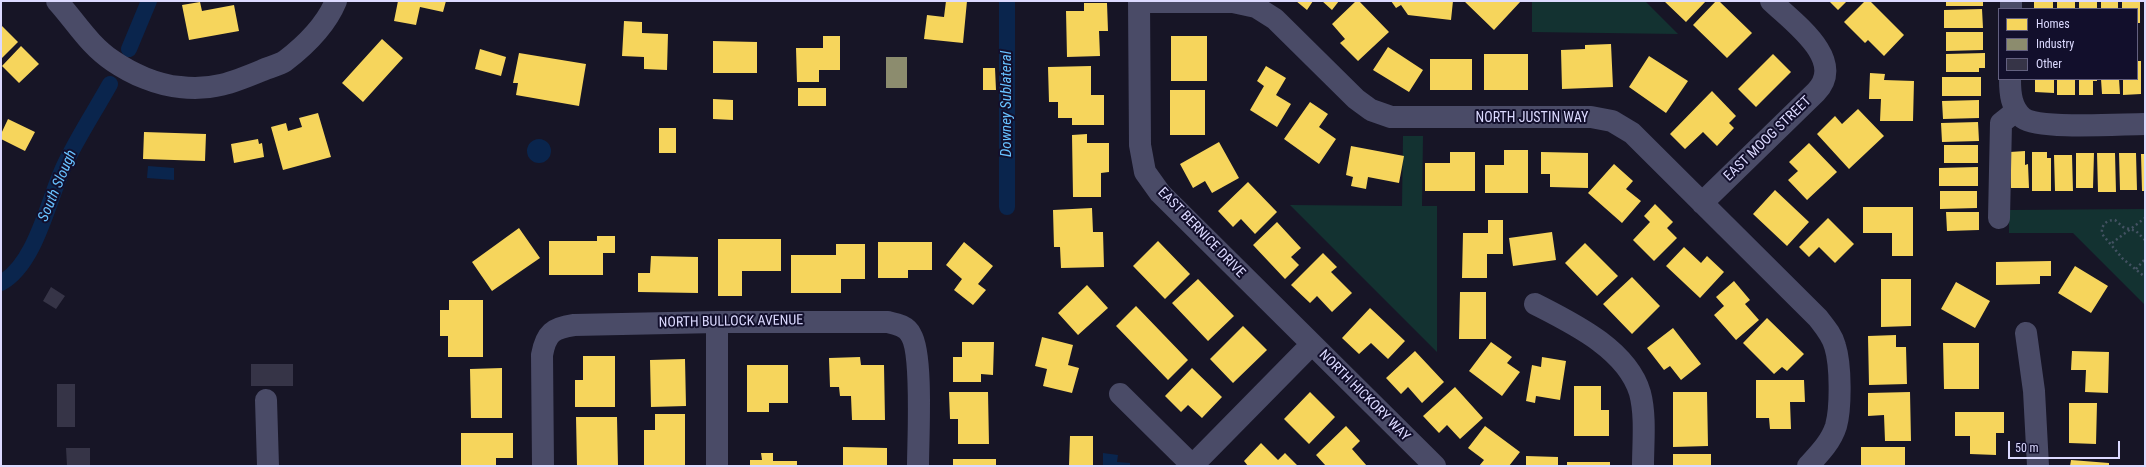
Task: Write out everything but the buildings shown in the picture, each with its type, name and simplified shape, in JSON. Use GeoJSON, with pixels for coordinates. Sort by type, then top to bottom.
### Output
{"type":"FeatureCollection","features":[{"type":"Feature","properties":{"kind":"street"},"geometry":{"type":"LineString","coordinates":[[57,1],[97,50],[114,62],[156,82],[180,88],[203,88],[230,84],[284,62],[312,38],[329,16],[336,1]]}},
{"type":"Feature","properties":{"kind":"street","name":"EAST MOOG STREET"},"geometry":{"type":"LineString","coordinates":[[1702,203],[1822,87],[1826,71],[1820,50],[1771,1]]}},
{"type":"Feature","properties":{"kind":"street","name":"NORTH JUSTIN WAY"},"geometry":{"type":"LineString","coordinates":[[1139,2],[1233,2],[1256,7],[1275,19],[1356,99],[1371,110],[1391,117],[1591,117],[1612,121],[1632,133],[1818,318],[1829,332],[1836,347],[1838,382],[1836,425],[1829,441],[1808,466]]}},
{"type":"Feature","properties":{"kind":"street","name":"EAST BERNICE DRIVE"},"geometry":{"type":"LineString","coordinates":[[1139,2],[1140,145],[1145,172],[1160,193],[1312,344]]}},
{"type":"Feature","properties":{"kind":"street"},"geometry":{"type":"LineString","coordinates":[[2010,80],[2010,96],[2016,111],[2023,118],[2038,124],[2145,124]]}},
{"type":"Feature","properties":{"kind":"street"},"geometry":{"type":"LineString","coordinates":[[1999,218],[2000,123],[2016,111]]}},
{"type":"Feature","properties":{"kind":"street"},"geometry":{"type":"LineString","coordinates":[[1535,304],[1593,336],[1622,364],[1633,377],[1640,393],[1642,410],[1643,466]]}},
{"type":"Feature","properties":{"kind":"street"},"geometry":{"type":"LineString","coordinates":[[717,322],[717,466]]}},
{"type":"Feature","properties":{"kind":"street","name":"NORTH BULLOCK AVENUE"},"geometry":{"type":"LineString","coordinates":[[543,466],[542,355],[544,342],[550,333],[561,327],[574,325],[717,322],[888,322],[904,327],[910,333],[917,352],[918,466]]}},
{"type":"Feature","properties":{"kind":"street"},"geometry":{"type":"LineString","coordinates":[[2026,333],[2036,405],[2038,466]]}},
{"type":"Feature","properties":{"kind":"street","name":"NORTH HICKORY WAY"},"geometry":{"type":"LineString","coordinates":[[1192,466],[1312,344],[1435,466]]}},
{"type":"Feature","properties":{"kind":"street"},"geometry":{"type":"LineString","coordinates":[[1120,394],[1192,466]]}},
{"type":"Feature","properties":{"kind":"street"},"geometry":{"type":"LineString","coordinates":[[266,400],[268,466]]}},
{"type":"Feature","properties":{"kind":"path"},"geometry":{"type":"LineString","coordinates":[[2112,243],[2145,218]]}},
{"type":"Feature","properties":{"kind":"path"},"geometry":{"type":"LineString","coordinates":[[2145,240],[2136,231],[2123,227],[2115,220],[2109,220],[2103,224],[2102,234],[2112,243],[2123,259],[2145,276]]}},
{"type":"Feature","properties":{"kind":"path"},"geometry":{"type":"LineString","coordinates":[[2136,269],[2145,259]]}},
{"type":"Feature","properties":{"kind":"green space"},"geometry":{"type":"Polygon","coordinates":[[[1532,1],[1645,1],[1678,34],[1532,32],[1532,1]]]}},
{"type":"Feature","properties":{"kind":"green space"},"geometry":{"type":"Polygon","coordinates":[[[1403,136],[1423,136],[1422,206],[1437,206],[1437,352],[1290,205],[1402,206],[1403,136]]]}},
{"type":"Feature","properties":{"kind":"green space"},"geometry":{"type":"Polygon","coordinates":[[[2145,209],[2145,305],[2073,233],[2009,233],[2009,210],[2145,209]]]}},
{"type":"Feature","properties":{"kind":"water"},"geometry":{"type":"Polygon","coordinates":[[[539,139],[547,143],[551,151],[547,159],[539,163],[531,159],[527,151],[531,143],[539,139]]]}},
{"type":"Feature","properties":{"kind":"water"},"geometry":{"type":"Polygon","coordinates":[[[148,166],[174,168],[174,180],[147,178],[148,166]]]}},
{"type":"Feature","properties":{"kind":"water"},"geometry":{"type":"Polygon","coordinates":[[[1103,453],[1118,455],[1117,462],[1130,463],[1130,466],[1103,466],[1103,453]]]}},
{"type":"Feature","properties":{"kind":"waterway","name":"South Slough"},"geometry":{"type":"LineString","coordinates":[[129,49],[149,1]]}},
{"type":"Feature","properties":{"kind":"waterway","name":"Downey Sublateral"},"geometry":{"type":"LineString","coordinates":[[1007,1],[1007,207]]}},
{"type":"Feature","properties":{"kind":"waterway","name":"South Slough"},"geometry":{"type":"LineString","coordinates":[[1,283],[13,274],[32,247],[64,166],[80,135],[110,84]]}}]}
